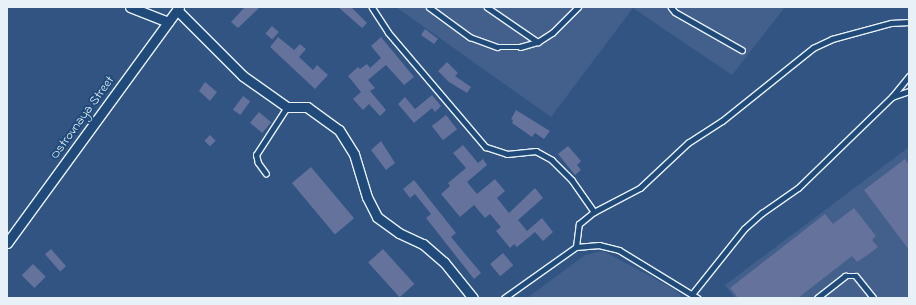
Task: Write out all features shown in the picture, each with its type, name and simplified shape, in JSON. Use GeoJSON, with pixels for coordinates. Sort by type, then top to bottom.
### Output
{"type":"FeatureCollection","features":[{"type":"Feature","properties":{"kind":"street"},"geometry":{"type":"LineString","coordinates":[[130,7],[168,22]]}},
{"type":"Feature","properties":{"kind":"street"},"geometry":{"type":"LineString","coordinates":[[178,8],[243,76],[287,106],[307,107],[339,130],[354,154],[367,197],[377,217],[399,233],[423,244],[444,262],[473,298]]}},
{"type":"Feature","properties":{"kind":"street","name":"Ostrovnaya Street"},"geometry":{"type":"LineString","coordinates":[[7,243],[178,8]]}},
{"type":"Feature","properties":{"kind":"lane"},"geometry":{"type":"LineString","coordinates":[[372,7],[388,32],[486,147],[507,154],[536,151],[552,160],[572,180],[594,212]]}},
{"type":"Feature","properties":{"kind":"lane"},"geometry":{"type":"LineString","coordinates":[[429,7],[470,37],[497,47],[520,47],[538,42],[552,33],[578,7]]}},
{"type":"Feature","properties":{"kind":"lane"},"geometry":{"type":"LineString","coordinates":[[487,7],[538,42]]}},
{"type":"Feature","properties":{"kind":"lane"},"geometry":{"type":"LineString","coordinates":[[671,7],[675,12],[742,50]]}},
{"type":"Feature","properties":{"kind":"lane"},"geometry":{"type":"LineString","coordinates":[[576,247],[579,224],[594,212],[640,188],[688,143],[722,121],[813,48],[832,39],[891,23],[909,22]]}},
{"type":"Feature","properties":{"kind":"lane"},"geometry":{"type":"LineString","coordinates":[[693,293],[744,229],[762,213],[798,188],[892,97],[909,76]]}},
{"type":"Feature","properties":{"kind":"lane"},"geometry":{"type":"LineString","coordinates":[[892,97],[909,91]]}},
{"type":"Feature","properties":{"kind":"lane"},"geometry":{"type":"LineString","coordinates":[[266,174],[258,163],[256,155],[287,106]]}},
{"type":"Feature","properties":{"kind":"lane"},"geometry":{"type":"LineString","coordinates":[[504,298],[576,247],[599,245],[619,250],[693,293],[698,298]]}},
{"type":"Feature","properties":{"kind":"lane"},"geometry":{"type":"LineString","coordinates":[[817,298],[845,276],[856,276],[874,298]]}},
{"type":"Feature","properties":{"kind":"shaded area"},"geometry":{"type":"Polygon","coordinates":[[[396,7],[785,7],[732,75],[633,8],[551,117],[396,7]]]}},
{"type":"Feature","properties":{"kind":"shaded area"},"geometry":{"type":"Polygon","coordinates":[[[909,147],[909,298],[735,298],[725,285],[909,147]]]}},
{"type":"Feature","properties":{"kind":"shaded area"},"geometry":{"type":"Polygon","coordinates":[[[603,251],[674,289],[684,298],[527,298],[585,255],[603,251]]]}},
{"type":"Feature","properties":{"kind":"building"},"geometry":{"type":"Polygon","coordinates":[[[245,7],[260,7],[238,28],[231,22],[245,7]]]}},
{"type":"Feature","properties":{"kind":"building"},"geometry":{"type":"Polygon","coordinates":[[[338,7],[351,7],[367,23],[362,28],[338,7]]]}},
{"type":"Feature","properties":{"kind":"building"},"geometry":{"type":"Polygon","coordinates":[[[272,26],[279,32],[272,39],[265,34],[272,26]]]}},
{"type":"Feature","properties":{"kind":"building"},"geometry":{"type":"Polygon","coordinates":[[[425,29],[438,39],[434,44],[421,35],[425,29]]]}},
{"type":"Feature","properties":{"kind":"building"},"geometry":{"type":"Polygon","coordinates":[[[278,37],[294,50],[300,44],[306,49],[299,57],[313,70],[317,65],[328,75],[315,89],[270,47],[278,37]]]}},
{"type":"Feature","properties":{"kind":"building"},"geometry":{"type":"Polygon","coordinates":[[[381,37],[414,77],[404,85],[386,65],[368,80],[375,88],[370,91],[386,110],[380,116],[369,104],[363,110],[353,99],[361,92],[348,76],[358,67],[360,69],[367,64],[370,68],[381,58],[371,46],[381,37]]]}},
{"type":"Feature","properties":{"kind":"building"},"geometry":{"type":"Polygon","coordinates":[[[447,62],[458,73],[455,76],[471,87],[467,93],[449,82],[438,71],[447,62]]]}},
{"type":"Feature","properties":{"kind":"building"},"geometry":{"type":"Polygon","coordinates":[[[205,82],[217,92],[210,101],[199,91],[205,82]]]}},
{"type":"Feature","properties":{"kind":"building"},"geometry":{"type":"Polygon","coordinates":[[[432,95],[441,106],[435,112],[432,108],[414,123],[398,104],[405,97],[415,109],[432,95]]]}},
{"type":"Feature","properties":{"kind":"building"},"geometry":{"type":"Polygon","coordinates":[[[243,96],[250,101],[240,115],[233,110],[243,96]]]}},
{"type":"Feature","properties":{"kind":"building"},"geometry":{"type":"Polygon","coordinates":[[[516,110],[550,131],[544,139],[535,133],[532,137],[512,123],[513,120],[511,119],[516,110]]]}},
{"type":"Feature","properties":{"kind":"building"},"geometry":{"type":"Polygon","coordinates":[[[259,112],[271,122],[262,133],[250,123],[259,112]]]}},
{"type":"Feature","properties":{"kind":"building"},"geometry":{"type":"Polygon","coordinates":[[[446,115],[457,129],[443,140],[432,126],[446,115]]]}},
{"type":"Feature","properties":{"kind":"building"},"geometry":{"type":"Polygon","coordinates":[[[210,135],[216,141],[210,146],[204,141],[210,135]]]}},
{"type":"Feature","properties":{"kind":"building"},"geometry":{"type":"Polygon","coordinates":[[[381,141],[395,163],[386,170],[371,150],[381,141]]]}},
{"type":"Feature","properties":{"kind":"building"},"geometry":{"type":"Polygon","coordinates":[[[463,145],[478,163],[483,159],[487,165],[467,182],[477,194],[495,179],[505,191],[497,198],[509,213],[535,188],[543,198],[518,220],[527,231],[542,218],[553,232],[543,241],[535,232],[517,247],[514,244],[510,248],[496,231],[501,227],[490,214],[485,218],[474,205],[460,217],[441,194],[450,186],[448,183],[466,168],[453,153],[463,145]]]}},
{"type":"Feature","properties":{"kind":"building"},"geometry":{"type":"Polygon","coordinates":[[[568,146],[581,161],[577,165],[581,170],[575,175],[558,154],[568,146]]]}},
{"type":"Feature","properties":{"kind":"building"},"geometry":{"type":"Polygon","coordinates":[[[905,159],[909,165],[909,250],[864,190],[905,159]]]}},
{"type":"Feature","properties":{"kind":"building"},"geometry":{"type":"Polygon","coordinates":[[[311,167],[354,218],[335,234],[292,183],[311,167]]]}},
{"type":"Feature","properties":{"kind":"building"},"geometry":{"type":"Polygon","coordinates":[[[414,180],[456,233],[451,237],[481,273],[474,279],[426,218],[431,214],[415,194],[410,198],[403,189],[414,180]]]}},
{"type":"Feature","properties":{"kind":"building"},"geometry":{"type":"Polygon","coordinates":[[[854,208],[876,236],[872,240],[878,247],[857,262],[852,256],[798,298],[738,298],[730,288],[825,214],[833,224],[854,208]]]}},
{"type":"Feature","properties":{"kind":"building"},"geometry":{"type":"Polygon","coordinates":[[[51,249],[66,266],[60,272],[45,254],[51,249]]]}},
{"type":"Feature","properties":{"kind":"building"},"geometry":{"type":"Polygon","coordinates":[[[383,249],[414,284],[400,297],[368,262],[383,249]]]}},
{"type":"Feature","properties":{"kind":"building"},"geometry":{"type":"Polygon","coordinates":[[[503,253],[513,265],[500,276],[490,264],[503,253]]]}},
{"type":"Feature","properties":{"kind":"building"},"geometry":{"type":"Polygon","coordinates":[[[33,264],[46,277],[34,288],[22,275],[33,264]]]}}]}
